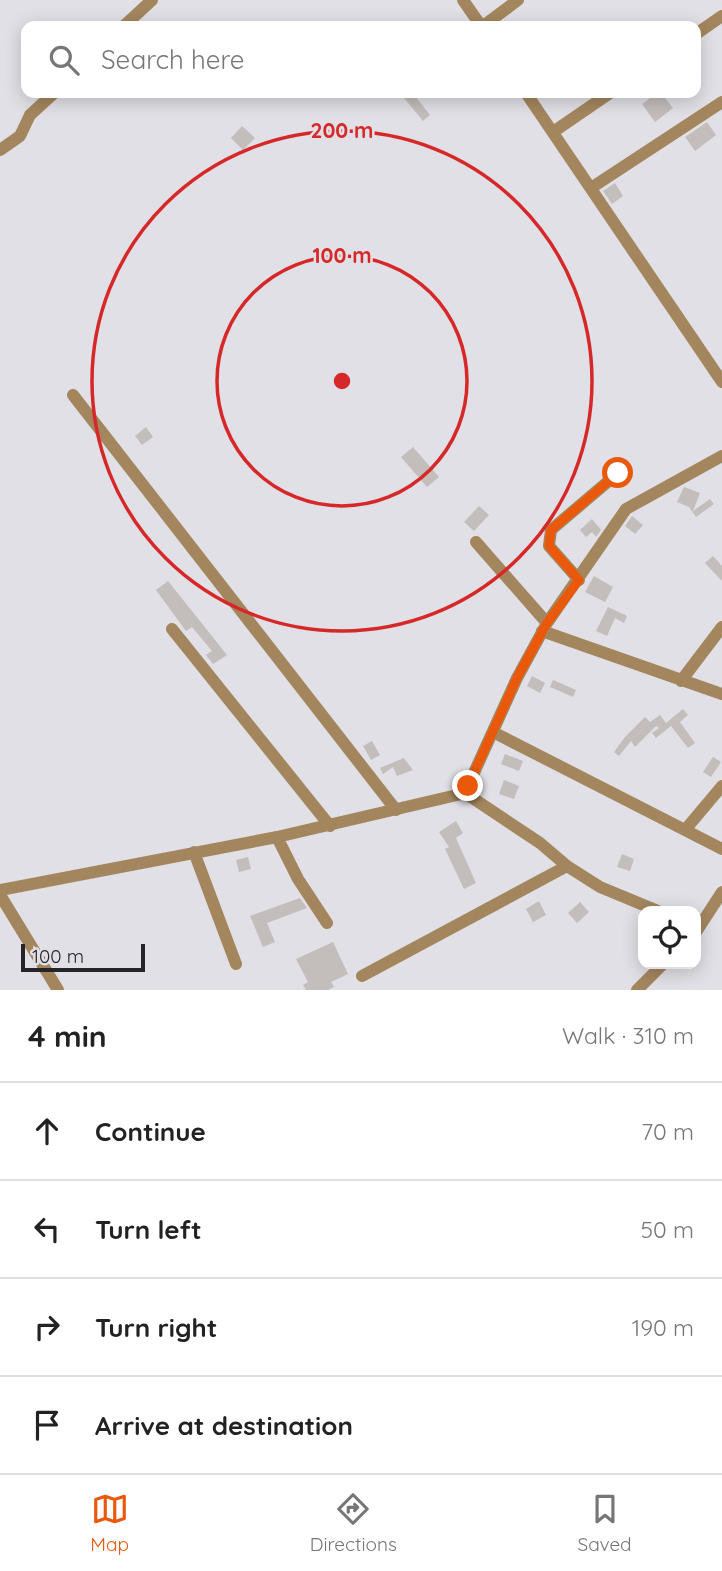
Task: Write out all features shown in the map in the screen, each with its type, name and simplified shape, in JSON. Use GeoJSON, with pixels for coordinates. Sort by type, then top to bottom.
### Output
{"type":"FeatureCollection","features":[{"type":"Feature","properties":{"kind":"street"},"geometry":{"type":"LineString","coordinates":[[129,21],[152,0]]}},
{"type":"Feature","properties":{"kind":"street"},"geometry":{"type":"LineString","coordinates":[[463,0],[478,21]]}},
{"type":"Feature","properties":{"kind":"street"},"geometry":{"type":"LineString","coordinates":[[489,21],[518,0]]}},
{"type":"Feature","properties":{"kind":"street"},"geometry":{"type":"LineString","coordinates":[[701,31],[722,16]]}},
{"type":"Feature","properties":{"kind":"street"},"geometry":{"type":"LineString","coordinates":[[0,150],[20,136],[30,115],[49,98]]}},
{"type":"Feature","properties":{"kind":"street"},"geometry":{"type":"LineString","coordinates":[[529,98],[722,382]]}},
{"type":"Feature","properties":{"kind":"street"},"geometry":{"type":"LineString","coordinates":[[553,132],[603,98]]}},
{"type":"Feature","properties":{"kind":"street"},"geometry":{"type":"LineString","coordinates":[[591,188],[722,102]]}},
{"type":"Feature","properties":{"kind":"street"},"geometry":{"type":"LineString","coordinates":[[73,395],[396,810]]}},
{"type":"Feature","properties":{"kind":"street"},"geometry":{"type":"LineString","coordinates":[[0,890],[330,826],[457,795],[468,786],[517,678],[544,627],[626,509],[722,456]]}},
{"type":"Feature","properties":{"kind":"street"},"geometry":{"type":"LineString","coordinates":[[579,580],[549,546],[551,530],[618,473]]}},
{"type":"Feature","properties":{"kind":"street"},"geometry":{"type":"LineString","coordinates":[[476,542],[544,627],[681,681],[722,694]]}},
{"type":"Feature","properties":{"kind":"street"},"geometry":{"type":"LineString","coordinates":[[681,681],[722,627]]}},
{"type":"Feature","properties":{"kind":"street"},"geometry":{"type":"LineString","coordinates":[[172,629],[330,826]]}},
{"type":"Feature","properties":{"kind":"street"},"geometry":{"type":"LineString","coordinates":[[493,732],[722,849]]}},
{"type":"Feature","properties":{"kind":"street"},"geometry":{"type":"LineString","coordinates":[[685,830],[722,786]]}},
{"type":"Feature","properties":{"kind":"street"},"geometry":{"type":"LineString","coordinates":[[462,791],[600,887],[645,906]]}},
{"type":"Feature","properties":{"kind":"street"},"geometry":{"type":"LineString","coordinates":[[277,837],[298,879],[327,923]]}},
{"type":"Feature","properties":{"kind":"street"},"geometry":{"type":"LineString","coordinates":[[194,852],[236,964]]}},
{"type":"Feature","properties":{"kind":"street"},"geometry":{"type":"LineString","coordinates":[[362,976],[567,866]]}},
{"type":"Feature","properties":{"kind":"street"},"geometry":{"type":"LineString","coordinates":[[701,923],[722,892]]}},
{"type":"Feature","properties":{"kind":"street"},"geometry":{"type":"LineString","coordinates":[[0,895],[58,990]]}},
{"type":"Feature","properties":{"kind":"street"},"geometry":{"type":"LineString","coordinates":[[637,990],[658,969]]}},
{"type":"Feature","properties":{"kind":"building"},"geometry":{"type":"Polygon","coordinates":[[[404,98],[417,98],[430,115],[423,121],[404,98]]]}},
{"type":"Feature","properties":{"kind":"building"},"geometry":{"type":"Polygon","coordinates":[[[650,98],[665,98],[673,108],[655,122],[642,104],[650,98]]]}},
{"type":"Feature","properties":{"kind":"building"},"geometry":{"type":"Polygon","coordinates":[[[707,122],[716,135],[695,151],[685,137],[707,122]]]}},
{"type":"Feature","properties":{"kind":"building"},"geometry":{"type":"Polygon","coordinates":[[[242,126],[255,138],[243,150],[231,138],[242,126]]]}},
{"type":"Feature","properties":{"kind":"building"},"geometry":{"type":"Polygon","coordinates":[[[615,183],[623,196],[612,204],[603,191],[615,183]]]}},
{"type":"Feature","properties":{"kind":"building"},"geometry":{"type":"Polygon","coordinates":[[[146,427],[153,437],[142,445],[135,436],[146,427]]]}},
{"type":"Feature","properties":{"kind":"building"},"geometry":{"type":"Polygon","coordinates":[[[413,447],[439,477],[427,487],[401,457],[413,447]]]}},
{"type":"Feature","properties":{"kind":"building"},"geometry":{"type":"Polygon","coordinates":[[[684,487],[700,493],[693,511],[710,499],[714,504],[696,517],[689,507],[677,502],[684,487]]]}},
{"type":"Feature","properties":{"kind":"building"},"geometry":{"type":"Polygon","coordinates":[[[479,506],[489,515],[474,531],[464,522],[479,506]]]}},
{"type":"Feature","properties":{"kind":"building"},"geometry":{"type":"Polygon","coordinates":[[[632,516],[643,525],[635,534],[625,526],[632,516]]]}},
{"type":"Feature","properties":{"kind":"building"},"geometry":{"type":"Polygon","coordinates":[[[592,519],[601,530],[596,537],[592,532],[586,537],[580,530],[592,519]]]}},
{"type":"Feature","properties":{"kind":"building"},"geometry":{"type":"Polygon","coordinates":[[[713,556],[722,566],[722,581],[705,563],[713,556]]]}},
{"type":"Feature","properties":{"kind":"building"},"geometry":{"type":"Polygon","coordinates":[[[594,576],[613,587],[605,602],[585,592],[594,576]]]}},
{"type":"Feature","properties":{"kind":"building"},"geometry":{"type":"Polygon","coordinates":[[[168,581],[227,655],[213,664],[206,655],[212,651],[192,627],[186,631],[156,590],[168,581]]]}},
{"type":"Feature","properties":{"kind":"building"},"geometry":{"type":"Polygon","coordinates":[[[608,607],[627,616],[624,623],[615,618],[607,636],[596,631],[608,607]]]}},
{"type":"Feature","properties":{"kind":"building"},"geometry":{"type":"Polygon","coordinates":[[[532,676],[545,683],[540,693],[527,686],[532,676]]]}},
{"type":"Feature","properties":{"kind":"building"},"geometry":{"type":"Polygon","coordinates":[[[553,680],[576,690],[573,697],[550,687],[553,680]]]}},
{"type":"Feature","properties":{"kind":"building"},"geometry":{"type":"Polygon","coordinates":[[[683,709],[688,715],[680,722],[695,743],[688,748],[671,726],[656,738],[652,733],[659,728],[656,726],[635,747],[631,741],[619,756],[614,752],[645,717],[650,722],[660,715],[666,723],[683,709]]]}},
{"type":"Feature","properties":{"kind":"building"},"geometry":{"type":"Polygon","coordinates":[[[372,741],[380,755],[371,760],[363,746],[372,741]]]}},
{"type":"Feature","properties":{"kind":"building"},"geometry":{"type":"Polygon","coordinates":[[[505,754],[523,761],[519,771],[501,764],[505,754]]]}},
{"type":"Feature","properties":{"kind":"building"},"geometry":{"type":"Polygon","coordinates":[[[713,757],[721,762],[711,777],[703,772],[713,757]]]}},
{"type":"Feature","properties":{"kind":"building"},"geometry":{"type":"Polygon","coordinates":[[[404,758],[413,770],[397,776],[393,767],[383,774],[380,768],[404,758]]]}},
{"type":"Feature","properties":{"kind":"building"},"geometry":{"type":"Polygon","coordinates":[[[504,780],[519,786],[514,799],[499,794],[504,780]]]}},
{"type":"Feature","properties":{"kind":"building"},"geometry":{"type":"Polygon","coordinates":[[[456,821],[463,833],[456,838],[476,883],[464,889],[445,849],[449,847],[439,832],[456,821]]]}},
{"type":"Feature","properties":{"kind":"building"},"geometry":{"type":"Polygon","coordinates":[[[622,854],[634,859],[630,871],[617,867],[622,854]]]}},
{"type":"Feature","properties":{"kind":"building"},"geometry":{"type":"Polygon","coordinates":[[[248,857],[251,869],[239,872],[236,860],[248,857]]]}},
{"type":"Feature","properties":{"kind":"building"},"geometry":{"type":"Polygon","coordinates":[[[300,898],[307,908],[267,923],[275,942],[263,947],[250,916],[300,898]]]}},
{"type":"Feature","properties":{"kind":"building"},"geometry":{"type":"Polygon","coordinates":[[[539,901],[546,915],[533,922],[526,909],[539,901]]]}},
{"type":"Feature","properties":{"kind":"building"},"geometry":{"type":"Polygon","coordinates":[[[580,902],[589,912],[577,923],[568,913],[580,902]]]}},
{"type":"Feature","properties":{"kind":"building"},"geometry":{"type":"Polygon","coordinates":[[[333,942],[348,974],[331,982],[334,987],[328,990],[306,990],[303,985],[308,982],[296,959],[333,942]]]}},
{"type":"Feature","properties":{"kind":"route"},"geometry":{"type":"LineString","coordinates":[[468,786],[517,678],[547,623],[579,580],[549,546],[551,530],[618,473]]}}]}
